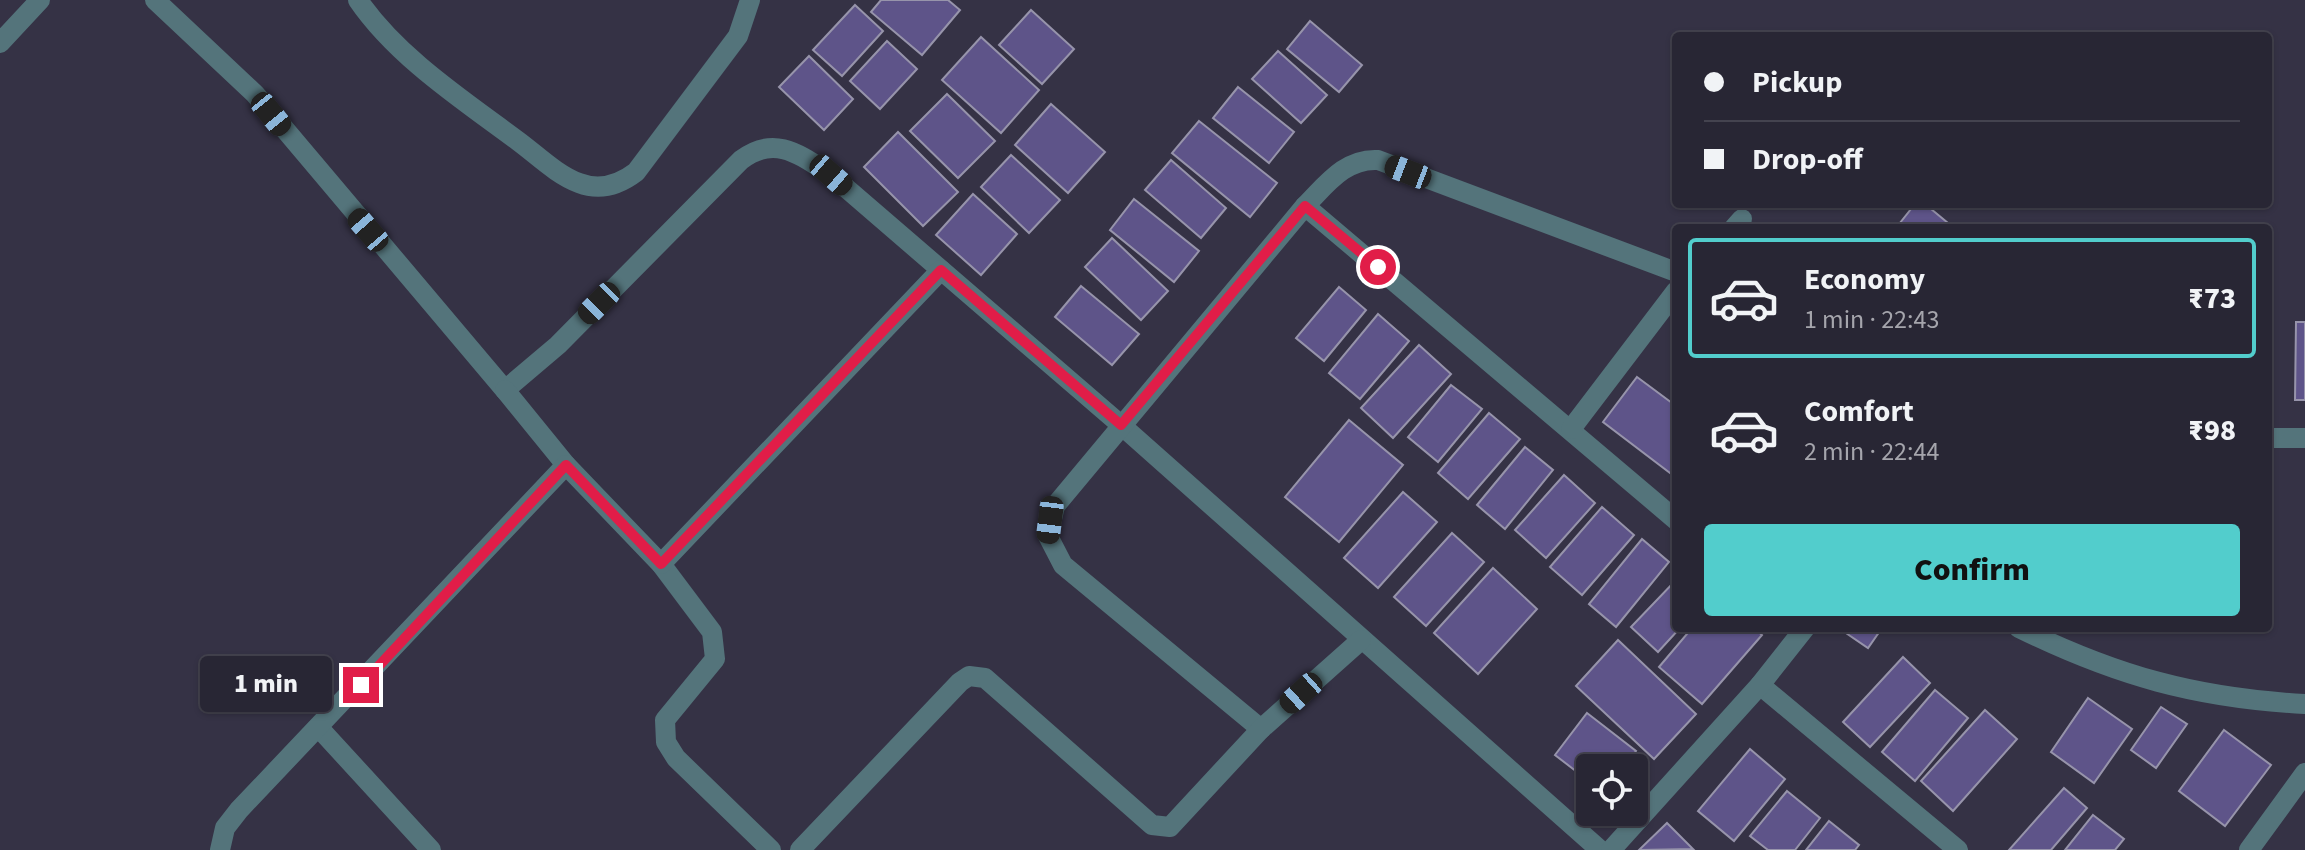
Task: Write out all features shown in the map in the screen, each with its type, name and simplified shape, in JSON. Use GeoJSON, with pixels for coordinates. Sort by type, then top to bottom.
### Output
{"type":"FeatureCollection","features":[{"type":"Feature","properties":{"kind":"street"},"geometry":{"type":"LineString","coordinates":[[0,43],[40,0]]}},
{"type":"Feature","properties":{"kind":"street"},"geometry":{"type":"LineString","coordinates":[[155,0],[255,94],[566,465],[661,564],[712,632],[715,659],[665,720],[666,742],[676,758],[771,850]]}},
{"type":"Feature","properties":{"kind":"street"},"geometry":{"type":"LineString","coordinates":[[358,0],[372,20],[417,62],[556,170],[579,183],[607,187],[622,183],[636,172],[738,36],[750,0]]}},
{"type":"Feature","properties":{"kind":"street"},"geometry":{"type":"LineString","coordinates":[[505,390],[558,345],[741,160],[766,146],[783,147],[831,175],[1121,425],[1600,850]]}},
{"type":"Feature","properties":{"kind":"street"},"geometry":{"type":"LineString","coordinates":[[1261,729],[1063,565],[1052,550],[1048,536],[1055,506],[1305,206],[1342,169],[1366,159],[1378,160],[1672,270]]}},
{"type":"Feature","properties":{"kind":"street"},"geometry":{"type":"LineString","coordinates":[[1305,206],[1672,517]]}},
{"type":"Feature","properties":{"kind":"street"},"geometry":{"type":"LineString","coordinates":[[661,564],[941,270]]}},
{"type":"Feature","properties":{"kind":"street"},"geometry":{"type":"LineString","coordinates":[[1571,429],[1672,296]]}},
{"type":"Feature","properties":{"kind":"street"},"geometry":{"type":"LineString","coordinates":[[2272,438],[2305,438]]}},
{"type":"Feature","properties":{"kind":"street"},"geometry":{"type":"LineString","coordinates":[[220,850],[225,828],[239,810],[320,729],[566,465]]}},
{"type":"Feature","properties":{"kind":"street"},"geometry":{"type":"LineString","coordinates":[[1611,850],[1760,685],[1801,632]]}},
{"type":"Feature","properties":{"kind":"street"},"geometry":{"type":"LineString","coordinates":[[2028,632],[2097,664],[2171,688],[2247,701],[2305,704]]}},
{"type":"Feature","properties":{"kind":"street"},"geometry":{"type":"LineString","coordinates":[[800,850],[969,676],[985,678],[1157,828],[1170,827],[1261,729],[1361,640]]}},
{"type":"Feature","properties":{"kind":"street"},"geometry":{"type":"LineString","coordinates":[[1760,685],[1958,850]]}},
{"type":"Feature","properties":{"kind":"street"},"geometry":{"type":"LineString","coordinates":[[320,729],[431,850]]}},
{"type":"Feature","properties":{"kind":"street"},"geometry":{"type":"LineString","coordinates":[[2249,850],[2298,800],[2305,773]]}},
{"type":"Feature","properties":{"kind":"building"},"geometry":{"type":"Polygon","coordinates":[[[881,0],[948,0],[960,10],[922,55],[871,12],[881,0]]]}},
{"type":"Feature","properties":{"kind":"building"},"geometry":{"type":"Polygon","coordinates":[[[855,5],[883,31],[842,76],[813,50],[855,5]]]}},
{"type":"Feature","properties":{"kind":"building"},"geometry":{"type":"Polygon","coordinates":[[[1031,10],[1074,49],[1042,84],[999,45],[1031,10]]]}},
{"type":"Feature","properties":{"kind":"building"},"geometry":{"type":"Polygon","coordinates":[[[1310,21],[1362,65],[1339,92],[1287,49],[1310,21]]]}},
{"type":"Feature","properties":{"kind":"building"},"geometry":{"type":"Polygon","coordinates":[[[981,37],[1039,90],[1001,133],[942,80],[981,37]]]}},
{"type":"Feature","properties":{"kind":"building"},"geometry":{"type":"Polygon","coordinates":[[[887,41],[917,69],[880,109],[850,81],[887,41]]]}},
{"type":"Feature","properties":{"kind":"building"},"geometry":{"type":"Polygon","coordinates":[[[1278,51],[1327,95],[1301,123],[1252,79],[1278,51]]]}},
{"type":"Feature","properties":{"kind":"building"},"geometry":{"type":"Polygon","coordinates":[[[809,56],[853,99],[824,130],[779,87],[809,56]]]}},
{"type":"Feature","properties":{"kind":"building"},"geometry":{"type":"Polygon","coordinates":[[[1238,87],[1294,132],[1269,163],[1213,118],[1238,87]]]}},
{"type":"Feature","properties":{"kind":"building"},"geometry":{"type":"Polygon","coordinates":[[[947,94],[995,141],[958,178],[910,131],[947,94]]]}},
{"type":"Feature","properties":{"kind":"building"},"geometry":{"type":"Polygon","coordinates":[[[1051,104],[1105,152],[1068,193],[1015,145],[1051,104]]]}},
{"type":"Feature","properties":{"kind":"building"},"geometry":{"type":"Polygon","coordinates":[[[1199,121],[1277,183],[1250,217],[1172,153],[1199,121]]]}},
{"type":"Feature","properties":{"kind":"building"},"geometry":{"type":"Polygon","coordinates":[[[898,132],[958,192],[923,226],[864,167],[898,132]]]}},
{"type":"Feature","properties":{"kind":"building"},"geometry":{"type":"Polygon","coordinates":[[[1011,155],[1060,200],[1029,233],[981,187],[1011,155]]]}},
{"type":"Feature","properties":{"kind":"building"},"geometry":{"type":"Polygon","coordinates":[[[1171,160],[1226,208],[1201,238],[1145,190],[1171,160]]]}},
{"type":"Feature","properties":{"kind":"building"},"geometry":{"type":"Polygon","coordinates":[[[973,194],[1017,234],[981,275],[936,235],[973,194]]]}},
{"type":"Feature","properties":{"kind":"building"},"geometry":{"type":"Polygon","coordinates":[[[1134,199],[1199,251],[1174,282],[1110,230],[1134,199]]]}},
{"type":"Feature","properties":{"kind":"building"},"geometry":{"type":"Polygon","coordinates":[[[1912,208],[1930,208],[1949,224],[1899,224],[1912,208]]]}},
{"type":"Feature","properties":{"kind":"building"},"geometry":{"type":"Polygon","coordinates":[[[1112,238],[1168,291],[1141,320],[1085,267],[1112,238]]]}},
{"type":"Feature","properties":{"kind":"building"},"geometry":{"type":"Polygon","coordinates":[[[1081,286],[1139,334],[1112,365],[1055,317],[1081,286]]]}},
{"type":"Feature","properties":{"kind":"building"},"geometry":{"type":"Polygon","coordinates":[[[1339,287],[1366,310],[1324,361],[1296,338],[1339,287]]]}},
{"type":"Feature","properties":{"kind":"building"},"geometry":{"type":"Polygon","coordinates":[[[1378,314],[1409,341],[1360,399],[1329,373],[1378,314]]]}},
{"type":"Feature","properties":{"kind":"building"},"geometry":{"type":"Polygon","coordinates":[[[2296,322],[2305,322],[2305,400],[2295,400],[2296,322]]]}},
{"type":"Feature","properties":{"kind":"building"},"geometry":{"type":"Polygon","coordinates":[[[1419,345],[1451,374],[1393,438],[1361,408],[1419,345]]]}},
{"type":"Feature","properties":{"kind":"building"},"geometry":{"type":"Polygon","coordinates":[[[1637,377],[1672,403],[1672,474],[1603,422],[1637,377]]]}},
{"type":"Feature","properties":{"kind":"building"},"geometry":{"type":"Polygon","coordinates":[[[1451,385],[1482,409],[1438,462],[1408,437],[1451,385]]]}},
{"type":"Feature","properties":{"kind":"building"},"geometry":{"type":"Polygon","coordinates":[[[1489,413],[1520,439],[1468,499],[1438,473],[1489,413]]]}},
{"type":"Feature","properties":{"kind":"building"},"geometry":{"type":"Polygon","coordinates":[[[1349,420],[1403,465],[1339,542],[1285,497],[1349,420]]]}},
{"type":"Feature","properties":{"kind":"building"},"geometry":{"type":"Polygon","coordinates":[[[1525,447],[1553,470],[1505,529],[1477,505],[1525,447]]]}},
{"type":"Feature","properties":{"kind":"building"},"geometry":{"type":"Polygon","coordinates":[[[1564,475],[1595,503],[1546,558],[1515,530],[1564,475]]]}},
{"type":"Feature","properties":{"kind":"building"},"geometry":{"type":"Polygon","coordinates":[[[1403,492],[1437,522],[1378,588],[1344,558],[1403,492]]]}},
{"type":"Feature","properties":{"kind":"building"},"geometry":{"type":"Polygon","coordinates":[[[1602,507],[1634,535],[1582,595],[1550,567],[1602,507]]]}},
{"type":"Feature","properties":{"kind":"building"},"geometry":{"type":"Polygon","coordinates":[[[1452,533],[1484,562],[1426,626],[1394,597],[1452,533]]]}},
{"type":"Feature","properties":{"kind":"building"},"geometry":{"type":"Polygon","coordinates":[[[1642,539],[1669,562],[1616,627],[1589,604],[1642,539]]]}},
{"type":"Feature","properties":{"kind":"building"},"geometry":{"type":"Polygon","coordinates":[[[1493,568],[1537,609],[1478,674],[1434,633],[1493,568]]]}},
{"type":"Feature","properties":{"kind":"building"},"geometry":{"type":"Polygon","coordinates":[[[1672,584],[1672,632],[1676,632],[1658,652],[1631,627],[1672,584]]]}},
{"type":"Feature","properties":{"kind":"building"},"geometry":{"type":"Polygon","coordinates":[[[1689,632],[1759,632],[1762,635],[1702,704],[1659,667],[1689,632]]]}},
{"type":"Feature","properties":{"kind":"building"},"geometry":{"type":"Polygon","coordinates":[[[1844,632],[1879,632],[1868,648],[1844,632]]]}},
{"type":"Feature","properties":{"kind":"building"},"geometry":{"type":"Polygon","coordinates":[[[1618,640],[1696,714],[1654,759],[1576,686],[1618,640]]]}},
{"type":"Feature","properties":{"kind":"building"},"geometry":{"type":"Polygon","coordinates":[[[1903,657],[1930,683],[1870,747],[1843,722],[1903,657]]]}},
{"type":"Feature","properties":{"kind":"building"},"geometry":{"type":"Polygon","coordinates":[[[1935,690],[1968,718],[1915,781],[1882,752],[1935,690]]]}},
{"type":"Feature","properties":{"kind":"building"},"geometry":{"type":"Polygon","coordinates":[[[2088,698],[2132,729],[2094,783],[2051,752],[2088,698]]]}},
{"type":"Feature","properties":{"kind":"building"},"geometry":{"type":"Polygon","coordinates":[[[2161,707],[2187,724],[2156,768],[2131,750],[2161,707]]]}},
{"type":"Feature","properties":{"kind":"building"},"geometry":{"type":"Polygon","coordinates":[[[1985,710],[2017,739],[1953,811],[1921,781],[1985,710]]]}},
{"type":"Feature","properties":{"kind":"building"},"geometry":{"type":"Polygon","coordinates":[[[1587,713],[1636,751],[1634,754],[1576,754],[1576,771],[1555,755],[1587,713]]]}},
{"type":"Feature","properties":{"kind":"building"},"geometry":{"type":"Polygon","coordinates":[[[2224,730],[2271,765],[2225,826],[2179,791],[2224,730]]]}},
{"type":"Feature","properties":{"kind":"building"},"geometry":{"type":"Polygon","coordinates":[[[1750,749],[1785,779],[1734,841],[1698,811],[1750,749]]]}},
{"type":"Feature","properties":{"kind":"building"},"geometry":{"type":"Polygon","coordinates":[[[2064,788],[2087,808],[2051,850],[2009,850],[2064,788]]]}},
{"type":"Feature","properties":{"kind":"building"},"geometry":{"type":"Polygon","coordinates":[[[1787,791],[1820,818],[1795,850],[1768,850],[1750,836],[1787,791]]]}},
{"type":"Feature","properties":{"kind":"building"},"geometry":{"type":"Polygon","coordinates":[[[2093,815],[2124,839],[2115,850],[2065,850],[2093,815]]]}},
{"type":"Feature","properties":{"kind":"building"},"geometry":{"type":"Polygon","coordinates":[[[1829,821],[1859,845],[1855,850],[1806,850],[1829,821]]]}},
{"type":"Feature","properties":{"kind":"building"},"geometry":{"type":"Polygon","coordinates":[[[1667,823],[1693,849],[1639,850],[1667,823]]]}},
{"type":"Feature","properties":{"kind":"route"},"geometry":{"type":"LineString","coordinates":[[361,685],[566,465],[661,564],[941,270],[1121,425],[1305,206],[1378,267]]}}]}
